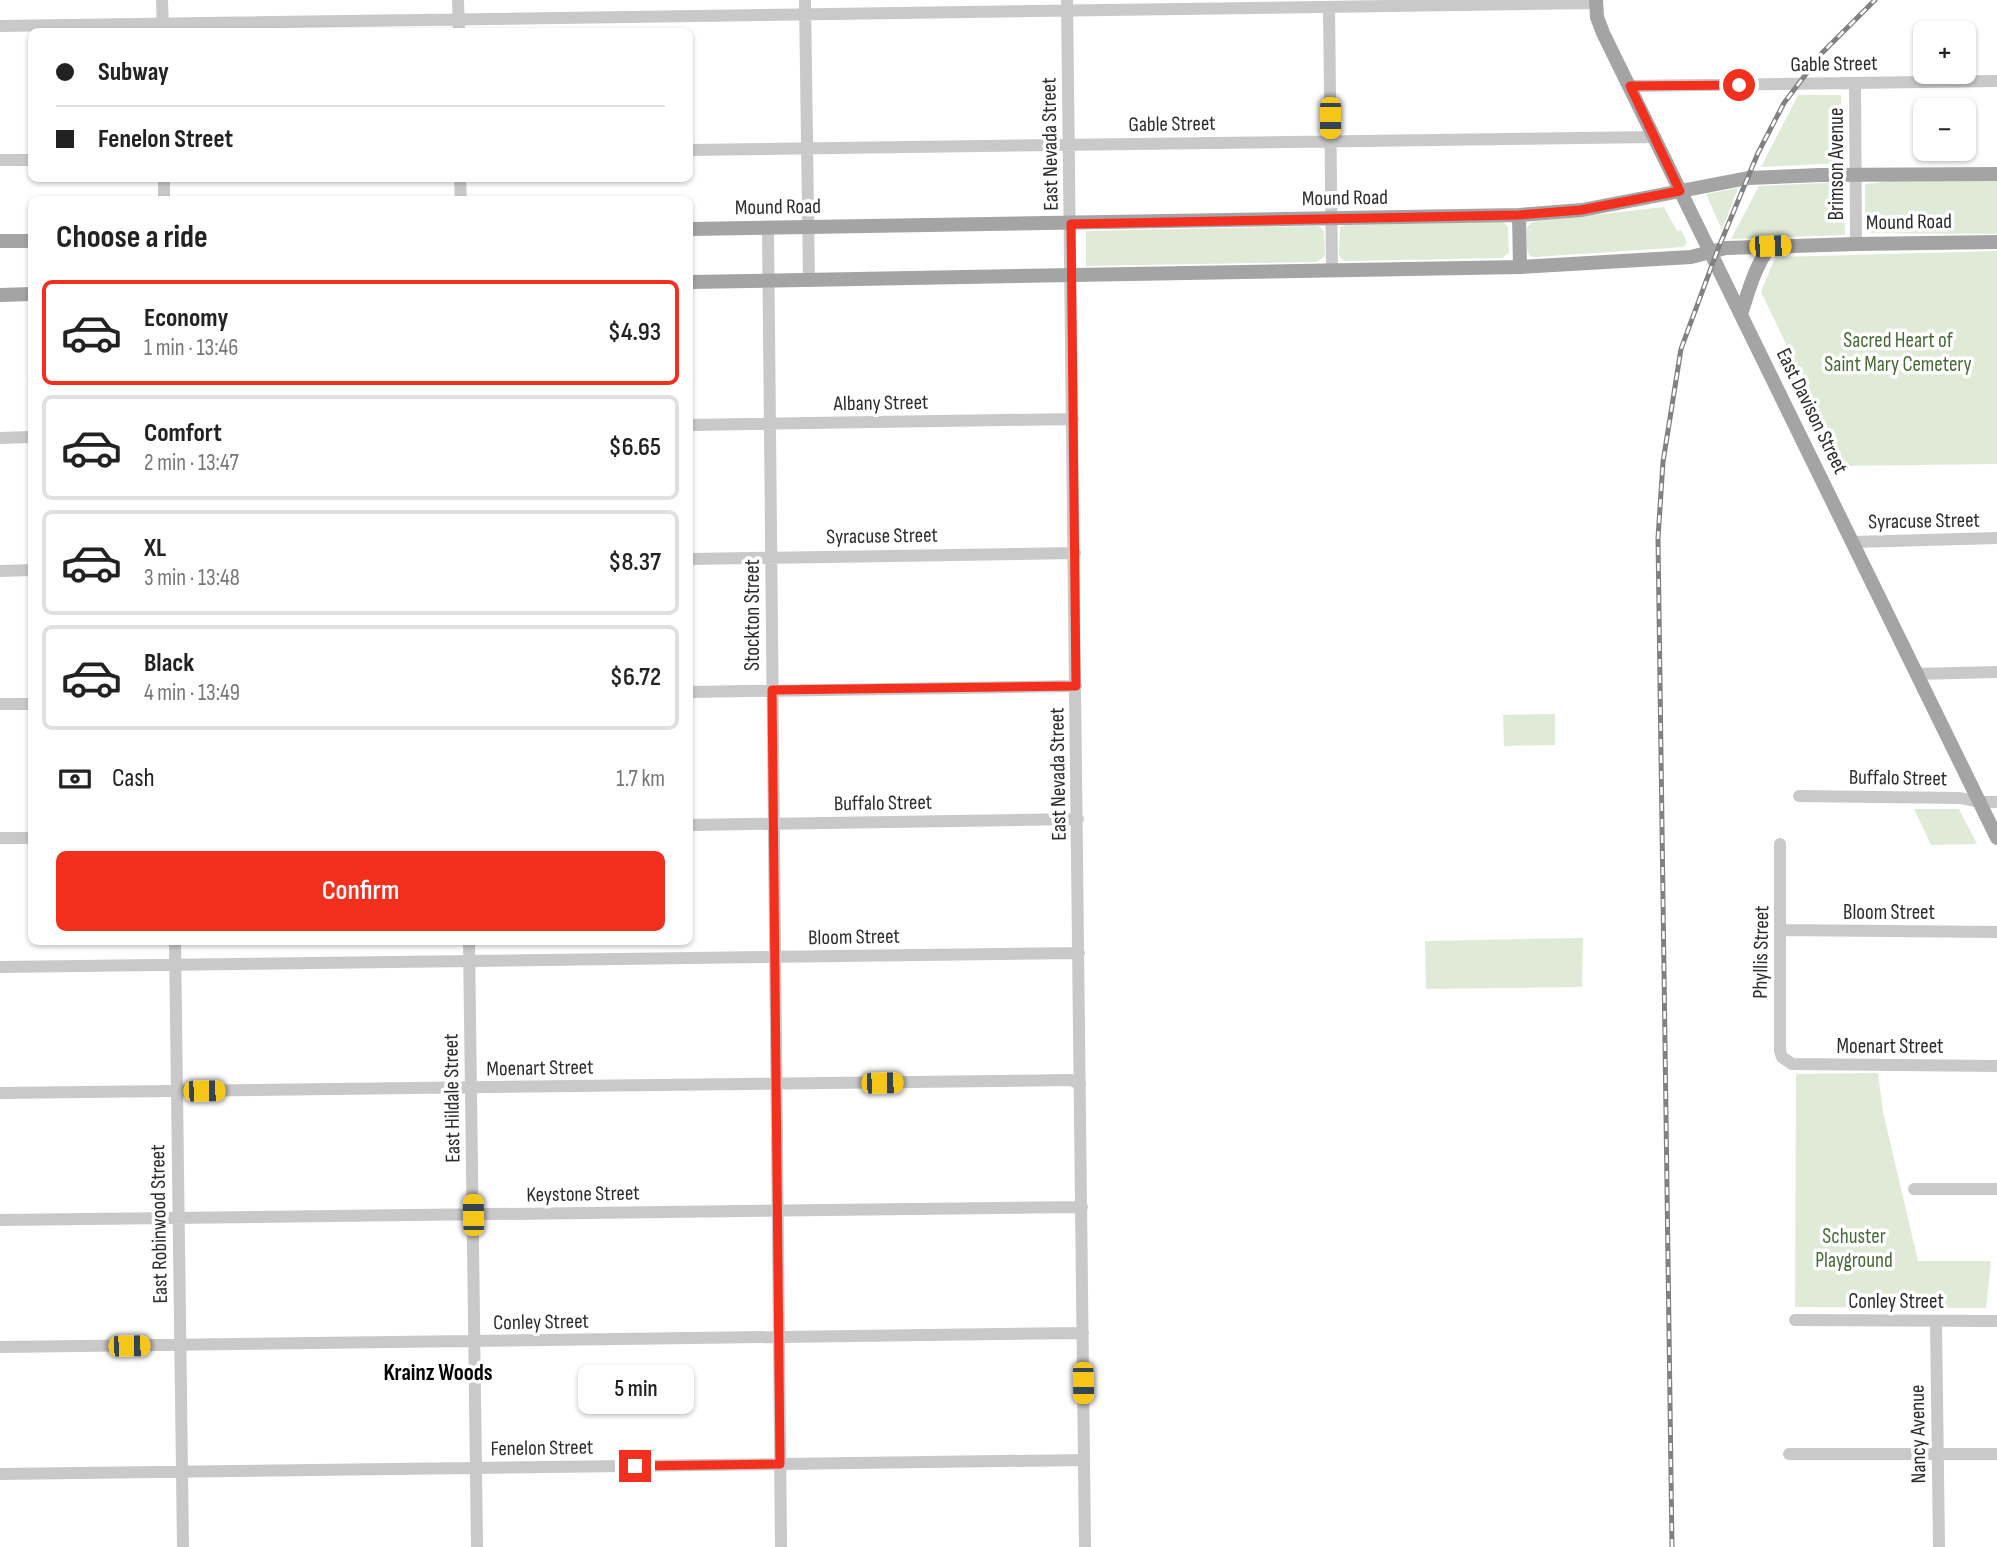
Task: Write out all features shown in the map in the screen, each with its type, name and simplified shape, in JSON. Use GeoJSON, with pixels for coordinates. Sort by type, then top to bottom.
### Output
{"type":"FeatureCollection","features":[{"type":"Feature","properties":{"kind":"main road","name":"East Davison Street"},"geometry":{"type":"LineString","coordinates":[[1596,2],[1597,17],[1603,33],[1997,838]]}},
{"type":"Feature","properties":{"kind":"main road","name":"Mound Road"},"geometry":{"type":"LineString","coordinates":[[693,229],[1519,215],[1581,210],[1748,178],[1795,175],[1997,174]]}},
{"type":"Feature","properties":{"kind":"main road"},"geometry":{"type":"LineString","coordinates":[[1519,215],[1520,267]]}},
{"type":"Feature","properties":{"kind":"main road"},"geometry":{"type":"LineString","coordinates":[[0,242],[28,241]]}},
{"type":"Feature","properties":{"kind":"main road","name":"Mound Road"},"geometry":{"type":"LineString","coordinates":[[693,282],[1520,267],[1691,257],[1726,248],[1997,242]]}},
{"type":"Feature","properties":{"kind":"main road"},"geometry":{"type":"LineString","coordinates":[[1741,314],[1760,259],[1770,246]]}},
{"type":"Feature","properties":{"kind":"main road"},"geometry":{"type":"LineString","coordinates":[[0,295],[28,295]]}},
{"type":"Feature","properties":{"kind":"street"},"geometry":{"type":"LineString","coordinates":[[162,0],[162,27]]}},
{"type":"Feature","properties":{"kind":"street"},"geometry":{"type":"LineString","coordinates":[[458,0],[459,25]]}},
{"type":"Feature","properties":{"kind":"street"},"geometry":{"type":"LineString","coordinates":[[805,0],[809,281]]}},
{"type":"Feature","properties":{"kind":"street"},"geometry":{"type":"LineString","coordinates":[[0,26],[459,25],[1067,5],[1329,7],[1596,2]]}},
{"type":"Feature","properties":{"kind":"street","name":"East Nevada Street"},"geometry":{"type":"LineString","coordinates":[[1067,5],[1085,1547]]}},
{"type":"Feature","properties":{"kind":"street"},"geometry":{"type":"LineString","coordinates":[[1329,7],[1332,271]]}},
{"type":"Feature","properties":{"kind":"street","name":"Gable Street"},"geometry":{"type":"LineString","coordinates":[[1630,86],[1997,81]]}},
{"type":"Feature","properties":{"kind":"street","name":"Brimson Avenue"},"geometry":{"type":"LineString","coordinates":[[1855,83],[1856,244]]}},
{"type":"Feature","properties":{"kind":"street","name":"Gable Street"},"geometry":{"type":"LineString","coordinates":[[693,150],[1655,136]]}},
{"type":"Feature","properties":{"kind":"street"},"geometry":{"type":"LineString","coordinates":[[0,160],[28,160]]}},
{"type":"Feature","properties":{"kind":"street","name":"Stockton Street"},"geometry":{"type":"LineString","coordinates":[[768,228],[782,1547]]}},
{"type":"Feature","properties":{"kind":"street","name":"Albany Street"},"geometry":{"type":"LineString","coordinates":[[693,425],[1073,419]]}},
{"type":"Feature","properties":{"kind":"street"},"geometry":{"type":"LineString","coordinates":[[0,438],[28,437]]}},
{"type":"Feature","properties":{"kind":"street","name":"Syracuse Street"},"geometry":{"type":"LineString","coordinates":[[1853,542],[1997,538]]}},
{"type":"Feature","properties":{"kind":"street","name":"Syracuse Street"},"geometry":{"type":"LineString","coordinates":[[693,559],[1075,552]]}},
{"type":"Feature","properties":{"kind":"street"},"geometry":{"type":"LineString","coordinates":[[0,571],[28,570]]}},
{"type":"Feature","properties":{"kind":"street"},"geometry":{"type":"LineString","coordinates":[[1916,674],[1997,672]]}},
{"type":"Feature","properties":{"kind":"street"},"geometry":{"type":"LineString","coordinates":[[693,692],[1076,686]]}},
{"type":"Feature","properties":{"kind":"street"},"geometry":{"type":"LineString","coordinates":[[0,704],[28,704]]}},
{"type":"Feature","properties":{"kind":"street","name":"Buffalo Street"},"geometry":{"type":"LineString","coordinates":[[1799,796],[1961,798],[1997,802]]}},
{"type":"Feature","properties":{"kind":"street","name":"Buffalo Street"},"geometry":{"type":"LineString","coordinates":[[693,825],[1078,819]]}},
{"type":"Feature","properties":{"kind":"street"},"geometry":{"type":"LineString","coordinates":[[0,838],[28,838]]}},
{"type":"Feature","properties":{"kind":"street","name":"Phyllis Street"},"geometry":{"type":"LineString","coordinates":[[1780,844],[1780,1051],[1784,1060]]}},
{"type":"Feature","properties":{"kind":"street","name":"Bloom Street"},"geometry":{"type":"LineString","coordinates":[[1780,930],[1997,932]]}},
{"type":"Feature","properties":{"kind":"street","name":"East Robinwood Street"},"geometry":{"type":"LineString","coordinates":[[175,945],[183,1547]]}},
{"type":"Feature","properties":{"kind":"street","name":"East Hildale Street"},"geometry":{"type":"LineString","coordinates":[[469,945],[477,1547]]}},
{"type":"Feature","properties":{"kind":"street","name":"Bloom Street"},"geometry":{"type":"LineString","coordinates":[[0,967],[1079,953]]}},
{"type":"Feature","properties":{"kind":"street","name":"Moenart Street"},"geometry":{"type":"LineString","coordinates":[[1784,1060],[1792,1064],[1997,1066]]}},
{"type":"Feature","properties":{"kind":"street","name":"Moenart Street"},"geometry":{"type":"LineString","coordinates":[[0,1093],[1060,1080],[1074,1080],[1080,1084]]}},
{"type":"Feature","properties":{"kind":"street"},"geometry":{"type":"LineString","coordinates":[[1914,1189],[1997,1189]]}},
{"type":"Feature","properties":{"kind":"street","name":"Keystone Street"},"geometry":{"type":"LineString","coordinates":[[0,1220],[1082,1207]]}},
{"type":"Feature","properties":{"kind":"street","name":"Conley Street"},"geometry":{"type":"LineString","coordinates":[[1795,1320],[1997,1321]]}},
{"type":"Feature","properties":{"kind":"street","name":"Nancy Avenue"},"geometry":{"type":"LineString","coordinates":[[1936,1321],[1939,1547]]}},
{"type":"Feature","properties":{"kind":"street","name":"Conley Street"},"geometry":{"type":"LineString","coordinates":[[0,1347],[1083,1333]]}},
{"type":"Feature","properties":{"kind":"street"},"geometry":{"type":"LineString","coordinates":[[1789,1454],[1997,1454]]}},
{"type":"Feature","properties":{"kind":"street","name":"Fenelon Street"},"geometry":{"type":"LineString","coordinates":[[0,1474],[1084,1460]]}},
{"type":"Feature","properties":{"kind":"green space"},"geometry":{"type":"Polygon","coordinates":[[[1798,95],[1841,95],[1842,163],[1761,167],[1798,95]]]}},
{"type":"Feature","properties":{"kind":"green space"},"geometry":{"type":"Polygon","coordinates":[[[1909,179],[1997,179],[1997,234],[1865,233],[1865,184],[1909,179]]]}},
{"type":"Feature","properties":{"kind":"green space"},"geometry":{"type":"Polygon","coordinates":[[[1844,182],[1845,235],[1731,239],[1759,186],[1844,182]]]}},
{"type":"Feature","properties":{"kind":"green space"},"geometry":{"type":"Polygon","coordinates":[[[1738,188],[1722,230],[1706,194],[1738,188]]]}},
{"type":"Feature","properties":{"kind":"green space"},"geometry":{"type":"Polygon","coordinates":[[[1664,207],[1677,231],[1681,230],[1687,242],[1684,247],[1535,257],[1530,256],[1527,251],[1527,227],[1532,222],[1664,207]]]}},
{"type":"Feature","properties":{"kind":"green space"},"geometry":{"type":"Polygon","coordinates":[[[1504,222],[1508,227],[1509,253],[1502,258],[1344,261],[1339,256],[1340,227],[1346,225],[1504,222]]]}},
{"type":"Feature","properties":{"kind":"green space"},"geometry":{"type":"Polygon","coordinates":[[[1319,226],[1324,231],[1325,256],[1317,262],[1086,266],[1086,231],[1319,226]]]}},
{"type":"Feature","properties":{"kind":"green space","name":"Sacred Heart of Saint Mary Cemetery"},"geometry":{"type":"Polygon","coordinates":[[[1997,251],[1997,464],[1837,466],[1797,385],[1804,381],[1761,292],[1774,260],[1777,257],[1997,251]]]}},
{"type":"Feature","properties":{"kind":"green space"},"geometry":{"type":"Polygon","coordinates":[[[1555,714],[1555,745],[1504,746],[1503,715],[1555,714]]]}},
{"type":"Feature","properties":{"kind":"green space"},"geometry":{"type":"Polygon","coordinates":[[[1914,809],[1959,809],[1977,844],[1931,845],[1914,809]]]}},
{"type":"Feature","properties":{"kind":"green space"},"geometry":{"type":"Polygon","coordinates":[[[1583,938],[1582,987],[1426,989],[1425,941],[1583,938]]]}},
{"type":"Feature","properties":{"kind":"green space","name":"Schuster Playground"},"geometry":{"type":"Polygon","coordinates":[[[1878,1073],[1883,1112],[1918,1261],[1991,1261],[1986,1308],[1795,1307],[1796,1074],[1878,1073]]]}},
{"type":"Feature","properties":{"kind":"railway"},"geometry":{"type":"LineString","coordinates":[[1672,1547],[1658,538],[1663,462],[1681,349],[1718,249],[1758,153],[1784,103],[1822,53],[1875,0]]}},
{"type":"Feature","properties":{"kind":"district","name":"Krainz Woods"},"geometry":{"type":"Point","coordinates":[438,1373]}},
{"type":"Feature","properties":{"kind":"route"},"geometry":{"type":"LineString","coordinates":[[635,1466],[780,1464],[772,690],[1076,686],[1071,224],[1519,215],[1581,210],[1680,191],[1630,86],[1739,85]]}}]}
